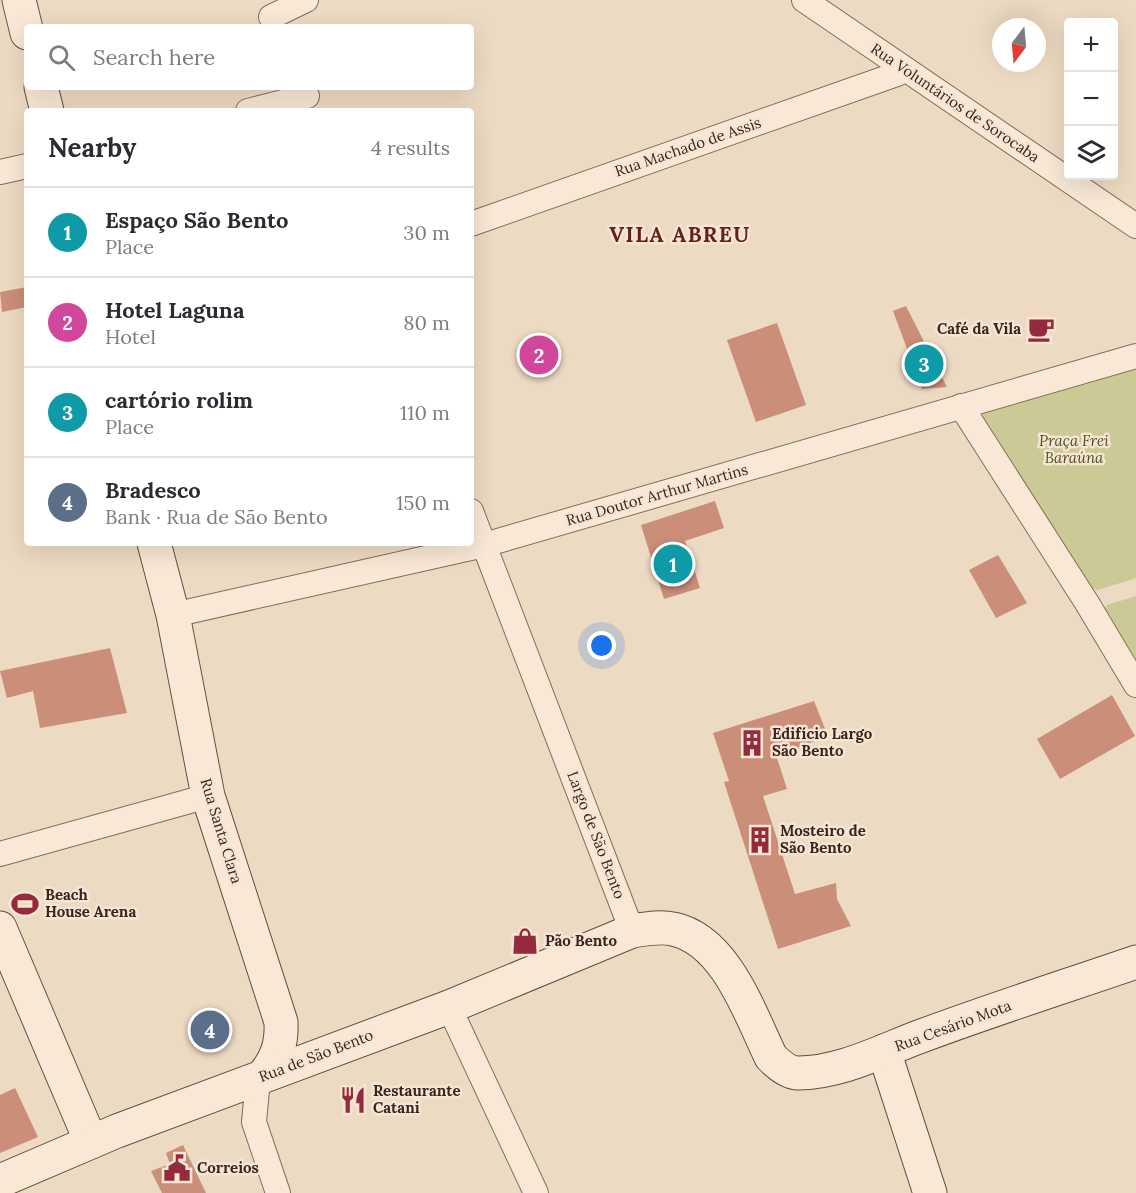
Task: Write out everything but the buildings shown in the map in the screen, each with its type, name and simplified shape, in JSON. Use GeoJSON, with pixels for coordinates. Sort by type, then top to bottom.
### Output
{"type":"FeatureCollection","features":[{"type":"Feature","properties":{"kind":"main road"},"geometry":{"type":"LineString","coordinates":[[19,0],[25,24]]}},
{"type":"Feature","properties":{"kind":"main road"},"geometry":{"type":"LineString","coordinates":[[41,90],[45,108]]}},
{"type":"Feature","properties":{"kind":"main road","name":"Rua Santa Clara"},"geometry":{"type":"LineString","coordinates":[[155,546],[173,615],[208,796],[281,1022],[281,1044],[275,1059],[263,1076]]}},
{"type":"Feature","properties":{"kind":"main road"},"geometry":{"type":"LineString","coordinates":[[0,927],[91,1142]]}},
{"type":"Feature","properties":{"kind":"main road","name":"Rua Cesário Mota"},"geometry":{"type":"LineString","coordinates":[[632,931],[654,928],[674,929],[701,942],[714,953],[731,975],[782,1073],[832,1068],[1136,962]]}},
{"type":"Feature","properties":{"kind":"main road","name":"Rua de São Bento"},"geometry":{"type":"LineString","coordinates":[[0,1181],[91,1142],[449,1007],[632,931]]}},
{"type":"Feature","properties":{"kind":"main road"},"geometry":{"type":"LineString","coordinates":[[884,1051],[930,1193]]}},
{"type":"Feature","properties":{"kind":"street"},"geometry":{"type":"LineString","coordinates":[[270,15],[306,0]]}},
{"type":"Feature","properties":{"kind":"street","name":"Rua Voluntários de Sorocaba"},"geometry":{"type":"LineString","coordinates":[[804,0],[904,70],[1134,217]]}},
{"type":"Feature","properties":{"kind":"street","name":"Rua Machado de Assis"},"geometry":{"type":"LineString","coordinates":[[474,223],[904,70]]}},
{"type":"Feature","properties":{"kind":"street"},"geometry":{"type":"LineString","coordinates":[[262,108],[308,98]]}},
{"type":"Feature","properties":{"kind":"street"},"geometry":{"type":"LineString","coordinates":[[0,172],[24,167]]}},
{"type":"Feature","properties":{"kind":"street","name":"Rua Doutor Arthur Martins"},"geometry":{"type":"LineString","coordinates":[[173,615],[484,545],[1136,356]]}},
{"type":"Feature","properties":{"kind":"street"},"geometry":{"type":"LineString","coordinates":[[961,406],[1087,603],[1136,685]]}},
{"type":"Feature","properties":{"kind":"street","name":"Largo de São Bento"},"geometry":{"type":"LineString","coordinates":[[474,519],[632,931]]}},
{"type":"Feature","properties":{"kind":"street"},"geometry":{"type":"LineString","coordinates":[[0,854],[208,796]]}},
{"type":"Feature","properties":{"kind":"street"},"geometry":{"type":"LineString","coordinates":[[449,1007],[536,1193]]}},
{"type":"Feature","properties":{"kind":"street"},"geometry":{"type":"LineString","coordinates":[[263,1076],[257,1090],[254,1122],[278,1193]]}},
{"type":"Feature","properties":{"kind":"street"},"geometry":{"type":"LineString","coordinates":[[215,1094],[237,1105],[254,1122]]}},
{"type":"Feature","properties":{"kind":"green space","name":"Praça Frei Baraúna"},"geometry":{"type":"Polygon","coordinates":[[[1136,364],[1136,578],[1098,590],[1087,586],[982,420],[984,411],[1136,364]]]}},
{"type":"Feature","properties":{"kind":"green space"},"geometry":{"type":"Polygon","coordinates":[[[1136,596],[1136,668],[1104,610],[1107,605],[1136,596]]]}},
{"type":"Feature","properties":{"kind":"place","name":"Café da Vila"},"geometry":{"type":"Point","coordinates":[1041,329]}},
{"type":"Feature","properties":{"kind":"place","name":"Hotel Laguna"},"geometry":{"type":"Point","coordinates":[539,355]}},
{"type":"Feature","properties":{"kind":"place","name":"cartório rolim"},"geometry":{"type":"Point","coordinates":[924,364]}},
{"type":"Feature","properties":{"kind":"place","name":"Espaço São Bento"},"geometry":{"type":"Point","coordinates":[673,564]}},
{"type":"Feature","properties":{"kind":"place","name":"Edifício Largo São Bento"},"geometry":{"type":"Point","coordinates":[752,743]}},
{"type":"Feature","properties":{"kind":"place","name":"Mosteiro de São Bento"},"geometry":{"type":"Point","coordinates":[760,840]}},
{"type":"Feature","properties":{"kind":"place","name":"Beach House Arena"},"geometry":{"type":"Point","coordinates":[25,904]}},
{"type":"Feature","properties":{"kind":"place","name":"Pão Bento"},"geometry":{"type":"Point","coordinates":[525,941]}},
{"type":"Feature","properties":{"kind":"place","name":"Bradesco"},"geometry":{"type":"Point","coordinates":[210,1030]}},
{"type":"Feature","properties":{"kind":"place","name":"Restaurante Catani"},"geometry":{"type":"Point","coordinates":[353,1100]}},
{"type":"Feature","properties":{"kind":"place","name":"Correios"},"geometry":{"type":"Point","coordinates":[177,1168]}},
{"type":"Feature","properties":{"kind":"district","name":"VILA ABREU"},"geometry":{"type":"Point","coordinates":[680,235]}}]}
